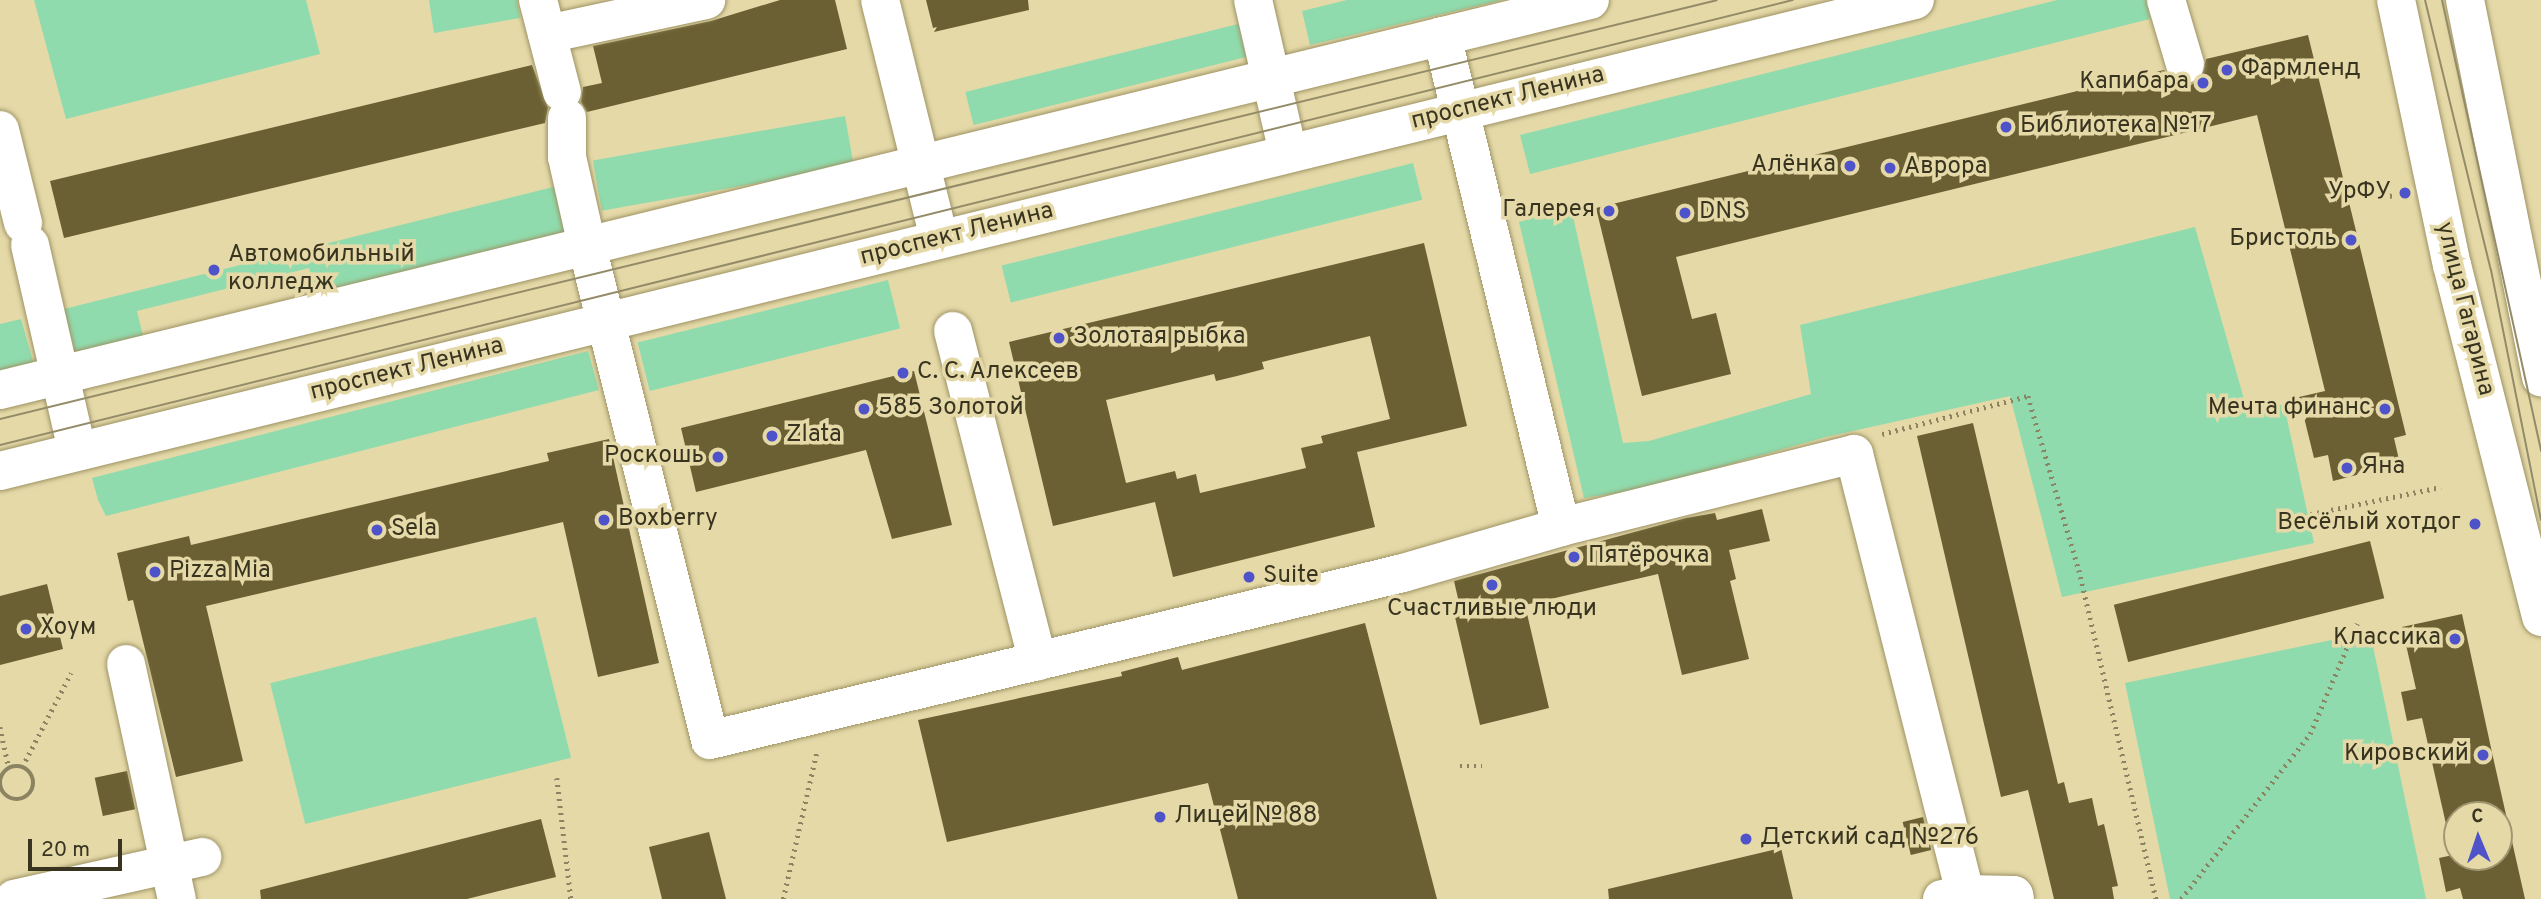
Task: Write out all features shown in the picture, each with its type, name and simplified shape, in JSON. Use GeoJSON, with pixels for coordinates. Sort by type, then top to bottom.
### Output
{"type":"FeatureCollection","features":[{"type":"Feature","properties":{"kind":"main road"},"geometry":{"type":"LineString","coordinates":[[706,0],[542,17],[564,105],[567,157],[587,246],[710,740],[1403,573],[1561,527],[1854,454],[1953,897],[2014,895],[2015,899]]}},
{"type":"Feature","properties":{"kind":"main road"},"geometry":{"type":"LineString","coordinates":[[880,0],[939,239]]}},
{"type":"Feature","properties":{"kind":"main road"},"geometry":{"type":"LineString","coordinates":[[1253,0],[1288,153]]}},
{"type":"Feature","properties":{"kind":"main road"},"geometry":{"type":"LineString","coordinates":[[0,390],[1590,0]]}},
{"type":"Feature","properties":{"kind":"main road","name":"проспект Ленина"},"geometry":{"type":"LineString","coordinates":[[0,471],[1915,0]]}},
{"type":"Feature","properties":{"kind":"main road"},"geometry":{"type":"LineString","coordinates":[[2166,0],[2185,64]]}},
{"type":"Feature","properties":{"kind":"main road","name":"улица Гагарина"},"geometry":{"type":"LineString","coordinates":[[2396,0],[2452,265],[2541,617]]}},
{"type":"Feature","properties":{"kind":"main road"},"geometry":{"type":"LineString","coordinates":[[2465,0],[2541,377]]}},
{"type":"Feature","properties":{"kind":"main road"},"geometry":{"type":"LineString","coordinates":[[1442,36],[1561,527]]}},
{"type":"Feature","properties":{"kind":"main road"},"geometry":{"type":"LineString","coordinates":[[3,153],[27,234],[77,450]]}},
{"type":"Feature","properties":{"kind":"main road"},"geometry":{"type":"LineString","coordinates":[[953,331],[1038,661]]}},
{"type":"Feature","properties":{"kind":"main road"},"geometry":{"type":"LineString","coordinates":[[14,899],[183,873],[126,664]]}},
{"type":"Feature","properties":{"kind":"path"},"geometry":{"type":"LineString","coordinates":[[2376,198],[2405,193]]}},
{"type":"Feature","properties":{"kind":"path"},"geometry":{"type":"LineString","coordinates":[[1854,454],[1884,432],[2028,396],[2079,570],[2156,899]]}},
{"type":"Feature","properties":{"kind":"path"},"geometry":{"type":"LineString","coordinates":[[2297,517],[2441,487]]}},
{"type":"Feature","properties":{"kind":"path"},"geometry":{"type":"LineString","coordinates":[[2181,899],[2310,734],[2357,624]]}},
{"type":"Feature","properties":{"kind":"path"},"geometry":{"type":"LineString","coordinates":[[22,768],[71,673]]}},
{"type":"Feature","properties":{"kind":"path"},"geometry":{"type":"LineString","coordinates":[[783,899],[826,712]]}},
{"type":"Feature","properties":{"kind":"path"},"geometry":{"type":"LineString","coordinates":[[0,727],[9,768]]}},
{"type":"Feature","properties":{"kind":"path"},"geometry":{"type":"LineString","coordinates":[[1460,766],[1482,766]]}},
{"type":"Feature","properties":{"kind":"path"},"geometry":{"type":"LineString","coordinates":[[9,768],[22,768],[31,774],[34,784],[25,798],[14,800],[5,794],[0,785],[2,773],[9,768]]}},
{"type":"Feature","properties":{"kind":"path"},"geometry":{"type":"LineString","coordinates":[[557,778],[570,899]]}},
{"type":"Feature","properties":{"kind":"green space"},"geometry":{"type":"Polygon","coordinates":[[[34,0],[306,0],[320,54],[66,119],[34,0]]]}},
{"type":"Feature","properties":{"kind":"green space"},"geometry":{"type":"Polygon","coordinates":[[[429,0],[517,0],[520,18],[434,33],[429,0]]]}},
{"type":"Feature","properties":{"kind":"green space"},"geometry":{"type":"Polygon","coordinates":[[[1347,0],[1502,0],[1310,45],[1302,11],[1347,0]]]}},
{"type":"Feature","properties":{"kind":"green space"},"geometry":{"type":"Polygon","coordinates":[[[2057,0],[2146,0],[2150,19],[1530,174],[1520,135],[2057,0]]]}},
{"type":"Feature","properties":{"kind":"green space"},"geometry":{"type":"Polygon","coordinates":[[[1238,24],[1246,57],[974,125],[965,92],[1238,24]]]}},
{"type":"Feature","properties":{"kind":"green space"},"geometry":{"type":"Polygon","coordinates":[[[845,116],[854,166],[602,211],[593,160],[845,116]]]}},
{"type":"Feature","properties":{"kind":"green space"},"geometry":{"type":"Polygon","coordinates":[[[1413,163],[1422,200],[1011,302],[1002,266],[1413,163]]]}},
{"type":"Feature","properties":{"kind":"green space"},"geometry":{"type":"Polygon","coordinates":[[[557,186],[569,236],[317,299],[309,268],[137,311],[144,340],[76,357],[64,309],[557,186]]]}},
{"type":"Feature","properties":{"kind":"green space"},"geometry":{"type":"Polygon","coordinates":[[[1571,207],[1623,443],[1649,441],[1811,394],[1800,325],[2195,227],[2246,406],[2284,405],[2314,543],[2062,597],[2010,396],[1826,437],[1642,489],[1584,498],[1519,222],[1571,207]]]}},
{"type":"Feature","properties":{"kind":"green space"},"geometry":{"type":"Polygon","coordinates":[[[888,280],[900,329],[650,391],[638,342],[888,280]]]}},
{"type":"Feature","properties":{"kind":"green space"},"geometry":{"type":"Polygon","coordinates":[[[21,319],[35,368],[0,376],[0,324],[21,319]]]}},
{"type":"Feature","properties":{"kind":"green space"},"geometry":{"type":"Polygon","coordinates":[[[588,351],[599,390],[106,516],[98,500],[92,478],[588,351]]]}},
{"type":"Feature","properties":{"kind":"green space"},"geometry":{"type":"Polygon","coordinates":[[[536,617],[571,758],[305,824],[270,683],[536,617]]]}},
{"type":"Feature","properties":{"kind":"green space"},"geometry":{"type":"Polygon","coordinates":[[[2370,632],[2426,899],[2170,899],[2125,683],[2370,632]]]}},
{"type":"Feature","properties":{"kind":"building"},"geometry":{"type":"Polygon","coordinates":[[[780,0],[835,0],[847,49],[587,112],[581,102],[583,87],[602,83],[593,46],[711,21],[780,0]]]}},
{"type":"Feature","properties":{"kind":"building"},"geometry":{"type":"Polygon","coordinates":[[[926,0],[1028,0],[1029,10],[934,32],[937,27],[933,28],[926,0]]]}},
{"type":"Feature","properties":{"kind":"building"},"geometry":{"type":"Polygon","coordinates":[[[2308,35],[2406,435],[2394,438],[2400,464],[2333,481],[2328,455],[2314,458],[2299,397],[2325,391],[2257,115],[1676,257],[1692,319],[1716,313],[1731,374],[1642,396],[1596,208],[2164,70],[2171,80],[2191,85],[2201,78],[2206,59],[2308,35]]]}},
{"type":"Feature","properties":{"kind":"building"},"geometry":{"type":"Polygon","coordinates":[[[532,65],[548,108],[545,123],[64,238],[50,181],[532,65]]]}},
{"type":"Feature","properties":{"kind":"building"},"geometry":{"type":"Polygon","coordinates":[[[1424,243],[1467,426],[1357,452],[1375,527],[1173,577],[1155,502],[1053,526],[1009,342],[1424,243]],[[1370,336],[1262,362],[1264,369],[1237,376],[1216,381],[1214,374],[1106,400],[1126,483],[1175,471],[1177,479],[1196,474],[1200,493],[1306,468],[1301,448],[1323,443],[1321,436],[1390,419],[1370,336]]]}},
{"type":"Feature","properties":{"kind":"building"},"geometry":{"type":"Polygon","coordinates":[[[914,371],[952,525],[892,539],[866,450],[696,492],[681,428],[914,371]]]}},
{"type":"Feature","properties":{"kind":"building"},"geometry":{"type":"Polygon","coordinates":[[[1973,423],[2058,784],[2064,782],[2069,803],[2092,798],[2098,826],[2104,824],[2118,886],[2112,887],[2114,899],[2054,899],[2028,790],[2001,797],[1917,436],[1973,423]]]}},
{"type":"Feature","properties":{"kind":"building"},"geometry":{"type":"Polygon","coordinates":[[[609,439],[659,663],[598,677],[563,522],[206,606],[243,761],[176,777],[133,600],[128,601],[117,553],[189,536],[191,545],[549,461],[547,453],[609,439]]]}},
{"type":"Feature","properties":{"kind":"building"},"geometry":{"type":"Polygon","coordinates":[[[1762,509],[1770,541],[1729,550],[1736,579],[1730,581],[1749,659],[1682,675],[1658,574],[1525,605],[1549,708],[1480,725],[1455,617],[1462,616],[1454,581],[1686,518],[1715,513],[1717,520],[1762,509]]]}},
{"type":"Feature","properties":{"kind":"building"},"geometry":{"type":"Polygon","coordinates":[[[2370,541],[2384,598],[2128,662],[2114,605],[2370,541]]]}},
{"type":"Feature","properties":{"kind":"building"},"geometry":{"type":"Polygon","coordinates":[[[47,584],[63,649],[0,665],[0,596],[47,584]]]}},
{"type":"Feature","properties":{"kind":"building"},"geometry":{"type":"Polygon","coordinates":[[[2462,614],[2503,801],[2443,801],[2443,811],[2422,718],[2407,721],[2401,692],[2416,689],[2402,627],[2462,614]]]}},
{"type":"Feature","properties":{"kind":"building","name":"Лицей № 88"},"geometry":{"type":"Polygon","coordinates":[[[1365,623],[1437,899],[1238,899],[1208,783],[947,842],[918,720],[1122,676],[1121,672],[1178,657],[1182,670],[1365,623]]]}},
{"type":"Feature","properties":{"kind":"building"},"geometry":{"type":"Polygon","coordinates":[[[127,771],[135,809],[103,816],[95,778],[127,771]]]}},
{"type":"Feature","properties":{"kind":"building"},"geometry":{"type":"Polygon","coordinates":[[[1923,817],[1931,850],[1911,855],[1903,822],[1923,817]]]}},
{"type":"Feature","properties":{"kind":"building"},"geometry":{"type":"Polygon","coordinates":[[[541,819],[556,877],[467,899],[261,899],[260,890],[541,819]]]}},
{"type":"Feature","properties":{"kind":"building"},"geometry":{"type":"Polygon","coordinates":[[[709,832],[726,899],[662,899],[649,847],[709,832]]]}},
{"type":"Feature","properties":{"kind":"building"},"geometry":{"type":"Polygon","coordinates":[[[2513,846],[2525,899],[2463,899],[2460,888],[2446,892],[2439,858],[2443,857],[2443,871],[2513,871],[2513,846]]]}},
{"type":"Feature","properties":{"kind":"building"},"geometry":{"type":"Polygon","coordinates":[[[1781,848],[1793,899],[1609,899],[1608,889],[1781,848]]]}},
{"type":"Feature","properties":{"kind":"tram line"},"geometry":{"type":"LineString","coordinates":[[0,419],[1717,0]]}},
{"type":"Feature","properties":{"kind":"tram line"},"geometry":{"type":"LineString","coordinates":[[0,445],[1793,0]]}},
{"type":"Feature","properties":{"kind":"tram line"},"geometry":{"type":"LineString","coordinates":[[2425,0],[2491,270],[2541,520]]}},
{"type":"Feature","properties":{"kind":"tram line"},"geometry":{"type":"LineString","coordinates":[[2442,0],[2541,451]]}},
{"type":"Feature","properties":{"kind":"place","name":"Фармленд"},"geometry":{"type":"Point","coordinates":[2227,70]}},
{"type":"Feature","properties":{"kind":"place","name":"Капибара"},"geometry":{"type":"Point","coordinates":[2203,83]}},
{"type":"Feature","properties":{"kind":"place","name":"Библиотека №17"},"geometry":{"type":"Point","coordinates":[2006,127]}},
{"type":"Feature","properties":{"kind":"place","name":"Алёнка"},"geometry":{"type":"Point","coordinates":[1850,166]}},
{"type":"Feature","properties":{"kind":"place","name":"Аврора"},"geometry":{"type":"Point","coordinates":[1890,168]}},
{"type":"Feature","properties":{"kind":"place","name":"УрФУ"},"geometry":{"type":"Point","coordinates":[2405,193]}},
{"type":"Feature","properties":{"kind":"place","name":"Галерея"},"geometry":{"type":"Point","coordinates":[1609,211]}},
{"type":"Feature","properties":{"kind":"place","name":"DNS"},"geometry":{"type":"Point","coordinates":[1685,213]}},
{"type":"Feature","properties":{"kind":"place","name":"Бристоль"},"geometry":{"type":"Point","coordinates":[2351,240]}},
{"type":"Feature","properties":{"kind":"place","name":"Автомобильный колледж"},"geometry":{"type":"Point","coordinates":[214,270]}},
{"type":"Feature","properties":{"kind":"place","name":"Золотая рыбка"},"geometry":{"type":"Point","coordinates":[1059,338]}},
{"type":"Feature","properties":{"kind":"place","name":"С. С. Алексеев"},"geometry":{"type":"Point","coordinates":[903,373]}},
{"type":"Feature","properties":{"kind":"place","name":"585 Золотой"},"geometry":{"type":"Point","coordinates":[864,409]}},
{"type":"Feature","properties":{"kind":"place","name":"Мечта финанс"},"geometry":{"type":"Point","coordinates":[2385,409]}},
{"type":"Feature","properties":{"kind":"place","name":"Zlata"},"geometry":{"type":"Point","coordinates":[772,436]}},
{"type":"Feature","properties":{"kind":"place","name":"Роскошь"},"geometry":{"type":"Point","coordinates":[718,457]}},
{"type":"Feature","properties":{"kind":"place","name":"Яна"},"geometry":{"type":"Point","coordinates":[2347,468]}},
{"type":"Feature","properties":{"kind":"place","name":"Boxberry"},"geometry":{"type":"Point","coordinates":[604,520]}},
{"type":"Feature","properties":{"kind":"place","name":"Весёлый хотдог"},"geometry":{"type":"Point","coordinates":[2475,524]}},
{"type":"Feature","properties":{"kind":"place","name":"Sela"},"geometry":{"type":"Point","coordinates":[377,530]}},
{"type":"Feature","properties":{"kind":"place","name":"Пятёрочка"},"geometry":{"type":"Point","coordinates":[1574,557]}},
{"type":"Feature","properties":{"kind":"place","name":"Pizza Mia"},"geometry":{"type":"Point","coordinates":[155,572]}},
{"type":"Feature","properties":{"kind":"place","name":"Suite"},"geometry":{"type":"Point","coordinates":[1249,577]}},
{"type":"Feature","properties":{"kind":"place","name":"Счастливые люди"},"geometry":{"type":"Point","coordinates":[1492,585]}},
{"type":"Feature","properties":{"kind":"place","name":"Хоум"},"geometry":{"type":"Point","coordinates":[26,629]}},
{"type":"Feature","properties":{"kind":"place","name":"Классика"},"geometry":{"type":"Point","coordinates":[2455,639]}},
{"type":"Feature","properties":{"kind":"place","name":"Кировский"},"geometry":{"type":"Point","coordinates":[2483,755]}},
{"type":"Feature","properties":{"kind":"place","name":"Лицей № 88"},"geometry":{"type":"Point","coordinates":[1160,817]}},
{"type":"Feature","properties":{"kind":"place","name":"Детский сад №276"},"geometry":{"type":"Point","coordinates":[1746,839]}}]}
